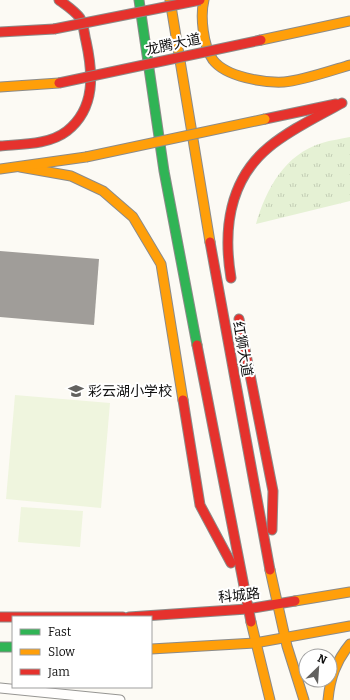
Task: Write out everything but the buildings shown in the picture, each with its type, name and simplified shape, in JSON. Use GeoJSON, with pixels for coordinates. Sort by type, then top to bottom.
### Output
{"type":"FeatureCollection","features":[{"type":"Feature","properties":{"kind":"main road"},"geometry":{"type":"LineString","coordinates":[[0,146],[46,141],[66,132],[80,118],[89,102],[92,85],[90,64],[81,19],[59,0]]}},
{"type":"Feature","properties":{"kind":"main road"},"geometry":{"type":"LineString","coordinates":[[139,0],[164,171],[242,584],[255,643],[270,700]]}},
{"type":"Feature","properties":{"kind":"main road","name":"红狮大道"},"geometry":{"type":"LineString","coordinates":[[170,0],[196,160],[246,444],[285,638],[304,700]]}},
{"type":"Feature","properties":{"kind":"main road"},"geometry":{"type":"LineString","coordinates":[[0,32],[54,29],[200,0]]}},
{"type":"Feature","properties":{"kind":"main road"},"geometry":{"type":"LineString","coordinates":[[204,0],[202,9],[204,36],[213,60],[231,73],[257,81],[286,82],[350,65]]}},
{"type":"Feature","properties":{"kind":"main road","name":"龙腾大道"},"geometry":{"type":"LineString","coordinates":[[0,87],[59,83],[350,21]]}},
{"type":"Feature","properties":{"kind":"main road"},"geometry":{"type":"LineString","coordinates":[[0,169],[86,157],[346,102]]}},
{"type":"Feature","properties":{"kind":"main road"},"geometry":{"type":"LineString","coordinates":[[233,291],[229,268],[228,231],[235,195],[247,170],[260,155],[278,140],[346,102]]}},
{"type":"Feature","properties":{"kind":"main road"},"geometry":{"type":"LineString","coordinates":[[20,167],[71,176],[104,191],[133,217],[161,264],[200,505],[242,584]]}},
{"type":"Feature","properties":{"kind":"main road"},"geometry":{"type":"LineString","coordinates":[[236,306],[273,491],[271,573]]}},
{"type":"Feature","properties":{"kind":"main road","name":"科城路"},"geometry":{"type":"LineString","coordinates":[[144,616],[248,609],[350,592]]}},
{"type":"Feature","properties":{"kind":"main road"},"geometry":{"type":"LineString","coordinates":[[0,617],[12,617]]}},
{"type":"Feature","properties":{"kind":"main road"},"geometry":{"type":"LineString","coordinates":[[152,649],[255,643],[350,626]]}},
{"type":"Feature","properties":{"kind":"main road"},"geometry":{"type":"LineString","coordinates":[[328,700],[332,671],[341,654],[350,644]]}},
{"type":"Feature","properties":{"kind":"main road"},"geometry":{"type":"LineString","coordinates":[[0,647],[12,647]]}},
{"type":"Feature","properties":{"kind":"lane"},"geometry":{"type":"LineString","coordinates":[[0,688],[120,700]]}},
{"type":"Feature","properties":{"kind":"green space"},"geometry":{"type":"Polygon","coordinates":[[[350,137],[350,201],[256,224],[265,198],[279,174],[287,164],[297,155],[309,148],[325,142],[350,137]]]}},
{"type":"Feature","properties":{"kind":"green space"},"geometry":{"type":"Polygon","coordinates":[[[15,395],[110,403],[101,508],[6,499],[15,395]]]}},
{"type":"Feature","properties":{"kind":"green space"},"geometry":{"type":"Polygon","coordinates":[[[21,507],[83,511],[80,547],[18,542],[21,507]]]}},
{"type":"Feature","properties":{"kind":"traffic: fast"},"geometry":{"type":"LineString","coordinates":[[139,0],[164,171],[197,345]]}},
{"type":"Feature","properties":{"kind":"traffic: fast"},"geometry":{"type":"LineString","coordinates":[[0,647],[12,647]]}},
{"type":"Feature","properties":{"kind":"traffic: slow"},"geometry":{"type":"LineString","coordinates":[[170,0],[210,242]]}},
{"type":"Feature","properties":{"kind":"traffic: slow"},"geometry":{"type":"LineString","coordinates":[[204,0],[202,22],[207,47],[213,60],[227,71],[256,80],[284,82],[308,78],[350,65]]}},
{"type":"Feature","properties":{"kind":"traffic: slow"},"geometry":{"type":"LineString","coordinates":[[261,40],[350,21]]}},
{"type":"Feature","properties":{"kind":"traffic: slow"},"geometry":{"type":"LineString","coordinates":[[0,87],[59,83]]}},
{"type":"Feature","properties":{"kind":"traffic: slow"},"geometry":{"type":"LineString","coordinates":[[86,157],[265,119]]}},
{"type":"Feature","properties":{"kind":"traffic: slow"},"geometry":{"type":"LineString","coordinates":[[0,169],[86,157]]}},
{"type":"Feature","properties":{"kind":"traffic: slow"},"geometry":{"type":"LineString","coordinates":[[20,167],[71,176],[103,191],[133,217],[161,264],[183,400]]}},
{"type":"Feature","properties":{"kind":"traffic: slow"},"geometry":{"type":"LineString","coordinates":[[270,570],[287,646],[304,700]]}},
{"type":"Feature","properties":{"kind":"traffic: slow"},"geometry":{"type":"LineString","coordinates":[[295,601],[350,592]]}},
{"type":"Feature","properties":{"kind":"traffic: slow"},"geometry":{"type":"LineString","coordinates":[[251,622],[270,700]]}},
{"type":"Feature","properties":{"kind":"traffic: slow"},"geometry":{"type":"LineString","coordinates":[[152,649],[255,643],[350,626]]}},
{"type":"Feature","properties":{"kind":"traffic: slow"},"geometry":{"type":"LineString","coordinates":[[328,700],[334,670],[350,644]]}},
{"type":"Feature","properties":{"kind":"traffic: jam"},"geometry":{"type":"LineString","coordinates":[[0,146],[35,143],[60,136],[76,122],[88,101],[91,77],[82,23],[76,13],[59,0]]}},
{"type":"Feature","properties":{"kind":"traffic: jam"},"geometry":{"type":"LineString","coordinates":[[54,29],[200,0]]}},
{"type":"Feature","properties":{"kind":"traffic: jam"},"geometry":{"type":"LineString","coordinates":[[0,32],[54,29]]}},
{"type":"Feature","properties":{"kind":"traffic: jam"},"geometry":{"type":"LineString","coordinates":[[59,83],[261,40]]}},
{"type":"Feature","properties":{"kind":"traffic: jam"},"geometry":{"type":"LineString","coordinates":[[231,278],[228,242],[229,224],[237,190],[245,175],[256,160],[269,147],[286,134],[342,103]]}},
{"type":"Feature","properties":{"kind":"traffic: jam"},"geometry":{"type":"LineString","coordinates":[[265,119],[336,104]]}},
{"type":"Feature","properties":{"kind":"traffic: jam"},"geometry":{"type":"LineString","coordinates":[[210,242],[270,570]]}},
{"type":"Feature","properties":{"kind":"traffic: jam"},"geometry":{"type":"LineString","coordinates":[[239,319],[273,491],[272,530]]}},
{"type":"Feature","properties":{"kind":"traffic: jam"},"geometry":{"type":"LineString","coordinates":[[197,345],[251,622]]}},
{"type":"Feature","properties":{"kind":"traffic: jam"},"geometry":{"type":"LineString","coordinates":[[183,400],[200,505],[231,563]]}},
{"type":"Feature","properties":{"kind":"traffic: jam"},"geometry":{"type":"LineString","coordinates":[[144,616],[247,609],[295,601]]}},
{"type":"Feature","properties":{"kind":"traffic: jam"},"geometry":{"type":"LineString","coordinates":[[0,617],[12,617]]}},
{"type":"Feature","properties":{"kind":"place","name":"彩云湖小学校"},"geometry":{"type":"Point","coordinates":[76,391]}}]}
